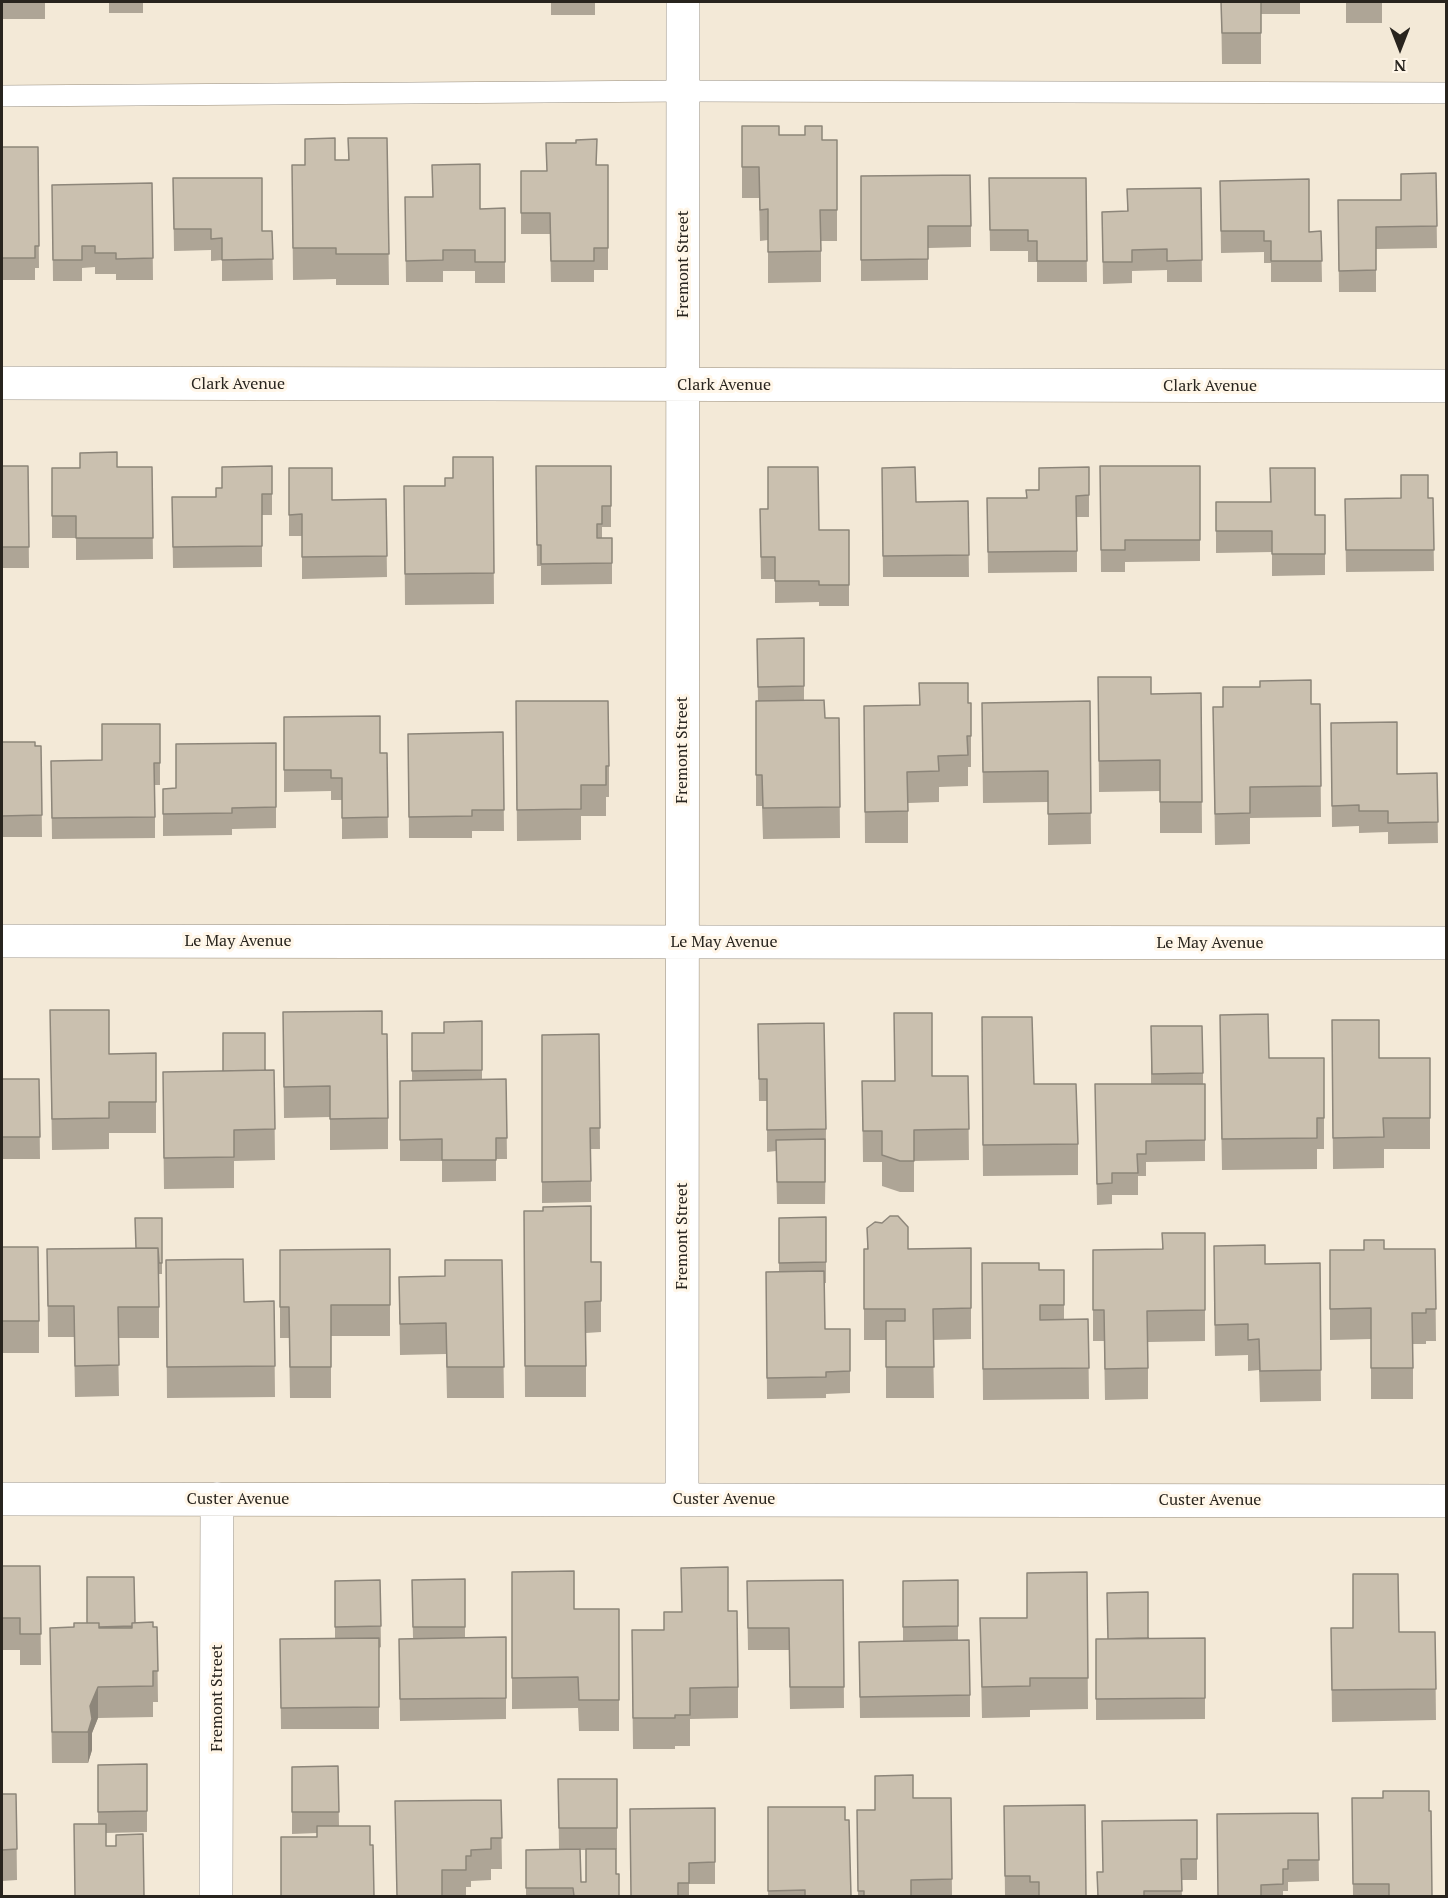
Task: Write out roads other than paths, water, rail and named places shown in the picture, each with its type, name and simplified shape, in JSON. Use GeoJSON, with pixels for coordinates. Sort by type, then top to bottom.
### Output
{"type":"FeatureCollection","features":[{"type":"Feature","properties":{"kind":"street","name":"Fremont Street"},"geometry":{"type":"LineString","coordinates":[[682,1499],[683,2]]}},
{"type":"Feature","properties":{"kind":"street","name":"Clark Avenue"},"geometry":{"type":"LineString","coordinates":[[2,383],[1446,386]]}},
{"type":"Feature","properties":{"kind":"street","name":"Le May Avenue"},"geometry":{"type":"LineString","coordinates":[[2,941],[1446,943]]}},
{"type":"Feature","properties":{"kind":"street","name":"Custer Avenue"},"geometry":{"type":"LineString","coordinates":[[2,1499],[1446,1501]]}},
{"type":"Feature","properties":{"kind":"street","name":"Fremont Street"},"geometry":{"type":"LineString","coordinates":[[216,1896],[217,1499]]}},
{"type":"Feature","properties":{"kind":"lane"},"geometry":{"type":"LineString","coordinates":[[2,96],[683,91],[1446,93]]}}]}
